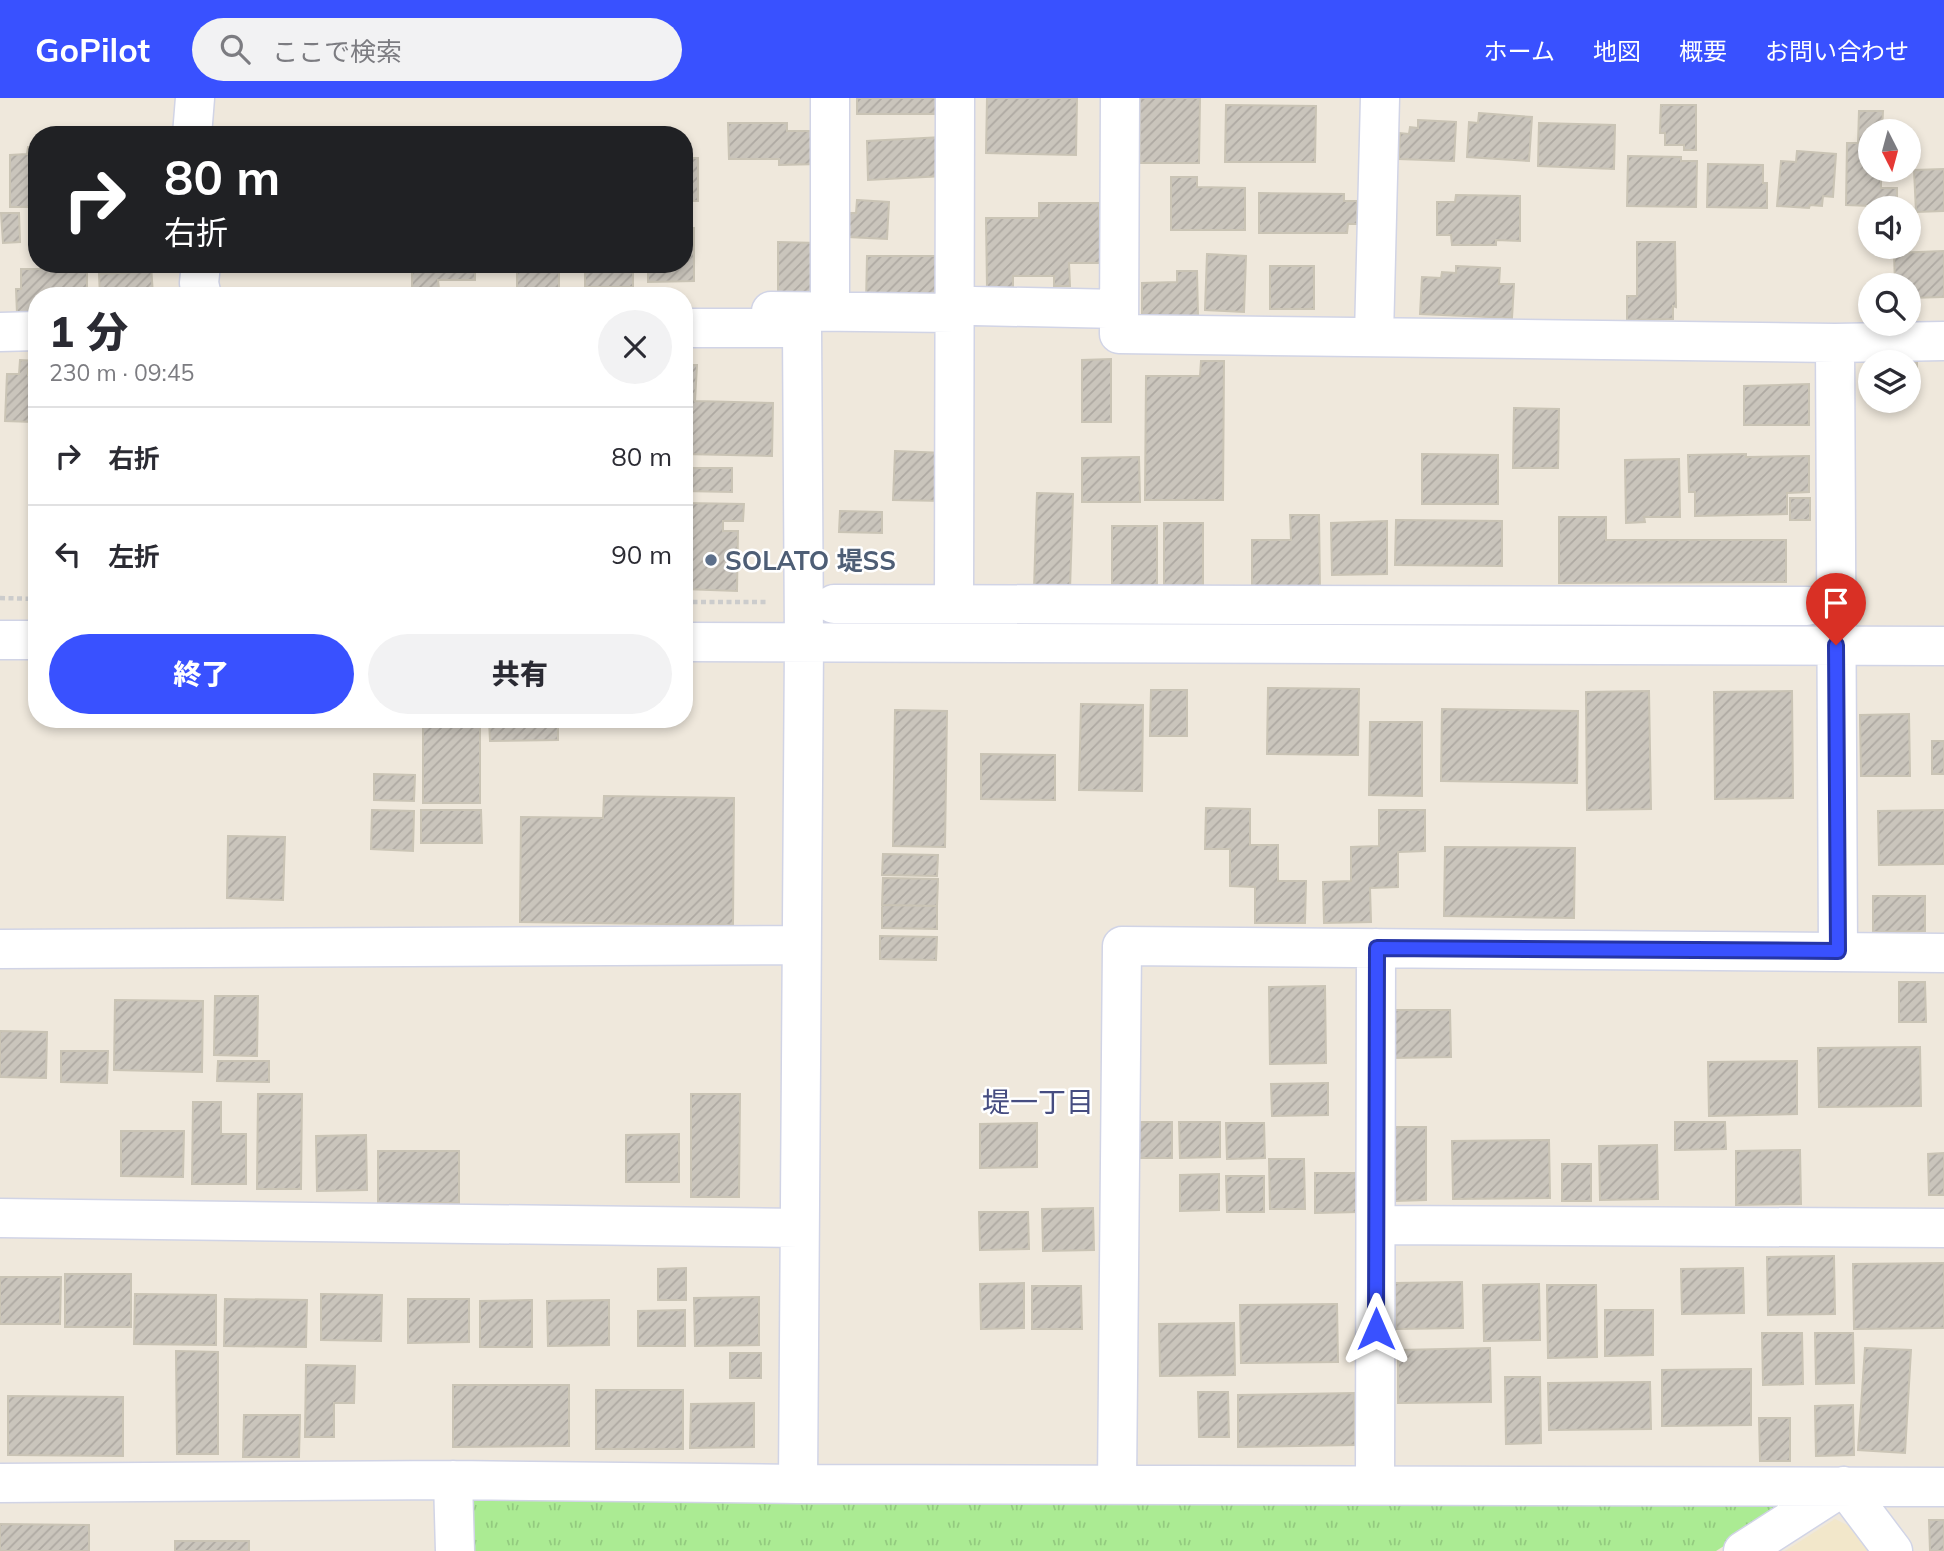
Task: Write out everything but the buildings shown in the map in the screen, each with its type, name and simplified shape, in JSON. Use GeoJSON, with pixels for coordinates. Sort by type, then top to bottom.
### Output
{"type":"FeatureCollection","features":[{"type":"Feature","properties":{"kind":"street"},"geometry":{"type":"LineString","coordinates":[[830,98],[830,296]]}},
{"type":"Feature","properties":{"kind":"street"},"geometry":{"type":"LineString","coordinates":[[955,98],[964,310],[964,604]]}},
{"type":"Feature","properties":{"kind":"street"},"geometry":{"type":"LineString","coordinates":[[964,310],[974,98]]}},
{"type":"Feature","properties":{"kind":"street"},"geometry":{"type":"LineString","coordinates":[[1120,98],[1119,334],[1944,341]]}},
{"type":"Feature","properties":{"kind":"street"},"geometry":{"type":"LineString","coordinates":[[1374,336],[1380,98]]}},
{"type":"Feature","properties":{"kind":"street"},"geometry":{"type":"LineString","coordinates":[[693,311],[1119,309]]}},
{"type":"Feature","properties":{"kind":"street"},"geometry":{"type":"LineString","coordinates":[[693,328],[802,328],[804,643],[798,1484]]}},
{"type":"Feature","properties":{"kind":"street"},"geometry":{"type":"LineString","coordinates":[[0,332],[28,331]]}},
{"type":"Feature","properties":{"kind":"street"},"geometry":{"type":"LineString","coordinates":[[1835,342],[1838,951]]}},
{"type":"Feature","properties":{"kind":"street"},"geometry":{"type":"LineString","coordinates":[[834,604],[1807,606]]}},
{"type":"Feature","properties":{"kind":"street"},"geometry":{"type":"LineString","coordinates":[[0,640],[28,640]]}},
{"type":"Feature","properties":{"kind":"street"},"geometry":{"type":"LineString","coordinates":[[693,642],[1944,646]]}},
{"type":"Feature","properties":{"kind":"street"},"geometry":{"type":"LineString","coordinates":[[0,949],[800,945]]}},
{"type":"Feature","properties":{"kind":"street"},"geometry":{"type":"LineString","coordinates":[[1117,1485],[1122,946],[1944,953]]}},
{"type":"Feature","properties":{"kind":"street"},"geometry":{"type":"LineString","coordinates":[[1375,1485],[1377,948]]}},
{"type":"Feature","properties":{"kind":"street"},"geometry":{"type":"LineString","coordinates":[[0,1219],[798,1228]]}},
{"type":"Feature","properties":{"kind":"street"},"geometry":{"type":"LineString","coordinates":[[1376,1225],[1944,1228]]}},
{"type":"Feature","properties":{"kind":"street"},"geometry":{"type":"LineString","coordinates":[[453,1480],[454,1551]]}},
{"type":"Feature","properties":{"kind":"street"},"geometry":{"type":"LineString","coordinates":[[0,1483],[453,1480],[798,1484],[1944,1488]]}},
{"type":"Feature","properties":{"kind":"street"},"geometry":{"type":"LineString","coordinates":[[1743,1551],[1844,1486]]}},
{"type":"Feature","properties":{"kind":"street"},"geometry":{"type":"LineString","coordinates":[[1844,1486],[1892,1551]]}},
{"type":"Feature","properties":{"kind":"path"},"geometry":{"type":"LineString","coordinates":[[0,598],[28,600]]}},
{"type":"Feature","properties":{"kind":"path"},"geometry":{"type":"LineString","coordinates":[[693,602],[771,602]]}},
{"type":"Feature","properties":{"kind":"shaded area"},"geometry":{"type":"Polygon","coordinates":[[[1835,1519],[1849,1526],[1868,1551],[1785,1551],[1835,1519]]]}},
{"type":"Feature","properties":{"kind":"green space"},"geometry":{"type":"Polygon","coordinates":[[[466,1498],[1787,1506],[1716,1551],[466,1551],[466,1498]]]}},
{"type":"Feature","properties":{"kind":"place","name":"SOLATO 堤SS"},"geometry":{"type":"Point","coordinates":[711,560]}},
{"type":"Feature","properties":{"kind":"district","name":"堤一丁目"},"geometry":{"type":"Point","coordinates":[1038,1101]}},
{"type":"Feature","properties":{"kind":"route"},"geometry":{"type":"LineString","coordinates":[[1376,1329],[1377,948],[1838,951],[1836,645]]}}]}
